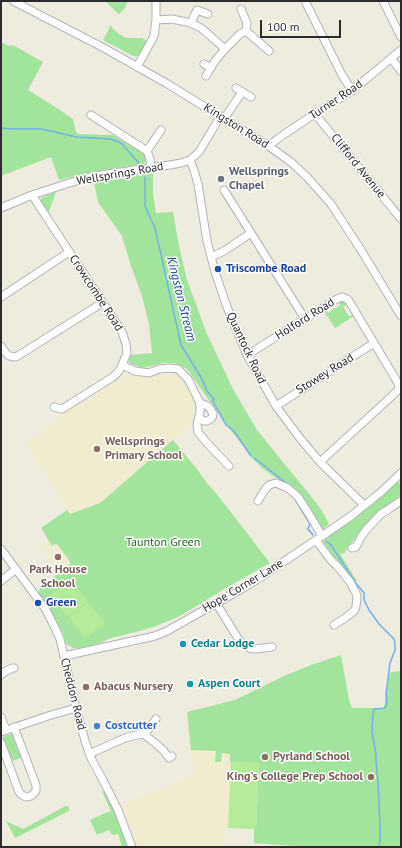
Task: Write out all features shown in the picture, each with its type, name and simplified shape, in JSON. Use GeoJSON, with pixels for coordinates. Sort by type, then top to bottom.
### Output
{"type":"FeatureCollection","features":[{"type":"Feature","properties":{"kind":"street","name":"Kingston Road"},"geometry":{"type":"LineString","coordinates":[[13,1],[104,48],[172,86],[270,147],[291,162],[331,204],[401,316]]}},
{"type":"Feature","properties":{"kind":"street"},"geometry":{"type":"LineString","coordinates":[[137,67],[154,36],[156,1]]}},
{"type":"Feature","properties":{"kind":"street"},"geometry":{"type":"LineString","coordinates":[[383,1],[401,37]]}},
{"type":"Feature","properties":{"kind":"street"},"geometry":{"type":"LineString","coordinates":[[194,3],[197,10],[208,14]]}},
{"type":"Feature","properties":{"kind":"street"},"geometry":{"type":"LineString","coordinates":[[306,3],[342,75],[353,90]]}},
{"type":"Feature","properties":{"kind":"street"},"geometry":{"type":"LineString","coordinates":[[240,9],[247,23],[246,31]]}},
{"type":"Feature","properties":{"kind":"street"},"geometry":{"type":"LineString","coordinates":[[191,23],[197,10]]}},
{"type":"Feature","properties":{"kind":"street"},"geometry":{"type":"LineString","coordinates":[[156,20],[172,19],[191,23],[201,28],[225,49]]}},
{"type":"Feature","properties":{"kind":"street"},"geometry":{"type":"LineString","coordinates":[[246,31],[266,49],[269,40]]}},
{"type":"Feature","properties":{"kind":"street"},"geometry":{"type":"LineString","coordinates":[[206,76],[215,61],[225,49],[240,34],[246,31]]}},
{"type":"Feature","properties":{"kind":"street","name":"Turner Road"},"geometry":{"type":"LineString","coordinates":[[270,147],[271,144],[353,90],[401,50]]}},
{"type":"Feature","properties":{"kind":"street"},"geometry":{"type":"LineString","coordinates":[[391,58],[401,71]]}},
{"type":"Feature","properties":{"kind":"street"},"geometry":{"type":"LineString","coordinates":[[204,64],[211,68]]}},
{"type":"Feature","properties":{"kind":"street"},"geometry":{"type":"LineString","coordinates":[[190,160],[199,152],[239,90],[250,97]]}},
{"type":"Feature","properties":{"kind":"street","name":"Clifford Avenue"},"geometry":{"type":"LineString","coordinates":[[315,114],[401,219]]}},
{"type":"Feature","properties":{"kind":"street"},"geometry":{"type":"LineString","coordinates":[[91,116],[103,127],[147,151],[151,168]]}},
{"type":"Feature","properties":{"kind":"street"},"geometry":{"type":"LineString","coordinates":[[147,151],[161,130]]}},
{"type":"Feature","properties":{"kind":"street","name":"Wellsprings Road"},"geometry":{"type":"LineString","coordinates":[[1,208],[32,195],[90,177],[181,163],[190,160]]}},
{"type":"Feature","properties":{"kind":"street","name":"Quantock Road"},"geometry":{"type":"LineString","coordinates":[[190,160],[198,184],[207,241],[215,272],[227,307],[248,355],[276,406],[299,437],[320,462],[364,505]]}},
{"type":"Feature","properties":{"kind":"street"},"geometry":{"type":"LineString","coordinates":[[224,190],[305,318]]}},
{"type":"Feature","properties":{"kind":"street","name":"Crowcombe Road"},"geometry":{"type":"LineString","coordinates":[[32,195],[122,332],[127,352],[119,371],[113,377],[62,409],[54,406]]}},
{"type":"Feature","properties":{"kind":"street"},"geometry":{"type":"LineString","coordinates":[[211,257],[224,251],[252,233]]}},
{"type":"Feature","properties":{"kind":"street"},"geometry":{"type":"LineString","coordinates":[[1,297],[69,252]]}},
{"type":"Feature","properties":{"kind":"street","name":"Holford Road"},"geometry":{"type":"LineString","coordinates":[[248,355],[337,299],[345,298],[349,301],[398,384],[398,388],[392,396],[320,462]]}},
{"type":"Feature","properties":{"kind":"street"},"geometry":{"type":"LineString","coordinates":[[1,346],[9,356],[16,357],[102,303]]}},
{"type":"Feature","properties":{"kind":"street","name":"Stowey Road"},"geometry":{"type":"LineString","coordinates":[[276,406],[374,343]]}},
{"type":"Feature","properties":{"kind":"street"},"geometry":{"type":"LineString","coordinates":[[122,365],[135,371],[149,372],[159,369],[178,369],[188,378],[200,403],[200,412],[197,424],[198,432],[229,466]]}},
{"type":"Feature","properties":{"kind":"street"},"geometry":{"type":"LineString","coordinates":[[199,418],[207,421],[210,420],[213,414],[208,406],[200,403]]}},
{"type":"Feature","properties":{"kind":"street","name":"Hope Corner Lane"},"geometry":{"type":"LineString","coordinates":[[64,656],[155,636],[167,631],[252,583],[322,536],[400,477]]}},
{"type":"Feature","properties":{"kind":"street"},"geometry":{"type":"LineString","coordinates":[[258,501],[264,490],[269,485],[276,483],[288,488],[298,497],[322,536]]}},
{"type":"Feature","properties":{"kind":"street"},"geometry":{"type":"LineString","coordinates":[[356,548],[361,537],[381,514],[401,501]]}},
{"type":"Feature","properties":{"kind":"street"},"geometry":{"type":"LineString","coordinates":[[316,540],[330,560],[338,567],[350,582],[356,593],[357,602],[354,611],[339,624]]}},
{"type":"Feature","properties":{"kind":"street","name":"Cheddon Road"},"geometry":{"type":"LineString","coordinates":[[1,550],[38,598],[52,620],[60,639],[82,734],[89,754],[118,810],[132,847]]}},
{"type":"Feature","properties":{"kind":"street"},"geometry":{"type":"LineString","coordinates":[[1,581],[16,570]]}},
{"type":"Feature","properties":{"kind":"street"},"geometry":{"type":"LineString","coordinates":[[216,603],[239,640],[245,646],[255,649],[272,647]]}},
{"type":"Feature","properties":{"kind":"street"},"geometry":{"type":"LineString","coordinates":[[1,675],[14,668]]}},
{"type":"Feature","properties":{"kind":"street"},"geometry":{"type":"LineString","coordinates":[[1,717],[3,731],[76,708]]}},
{"type":"Feature","properties":{"kind":"street"},"geometry":{"type":"LineString","coordinates":[[145,735],[156,720]]}},
{"type":"Feature","properties":{"kind":"street"},"geometry":{"type":"LineString","coordinates":[[1,743],[19,792],[26,797],[31,796],[36,791],[36,784],[14,727]]}},
{"type":"Feature","properties":{"kind":"street"},"geometry":{"type":"LineString","coordinates":[[89,754],[125,738],[141,734],[155,742],[169,758]]}},
{"type":"Feature","properties":{"kind":"shaded area","name":"Wellsprings Primary School"},"geometry":{"type":"Polygon","coordinates":[[[169,372],[181,377],[187,384],[196,407],[194,419],[189,426],[100,503],[70,514],[26,442],[56,421],[55,419],[65,411],[82,401],[89,399],[125,375],[148,377],[169,372]]]}},
{"type":"Feature","properties":{"kind":"shaded area","name":"Park House School"},"geometry":{"type":"Polygon","coordinates":[[[49,541],[52,545],[58,545],[72,563],[59,573],[40,548],[49,541]]]}},
{"type":"Feature","properties":{"kind":"shaded area","name":"Pyrland School"},"geometry":{"type":"Polygon","coordinates":[[[341,655],[349,700],[352,708],[384,709],[388,676],[391,672],[401,671],[401,847],[308,847],[254,843],[254,830],[226,828],[225,847],[138,847],[130,825],[120,806],[195,774],[196,772],[191,750],[187,712],[235,700],[284,676],[341,655]]]}},
{"type":"Feature","properties":{"kind":"green space"},"geometry":{"type":"Polygon","coordinates":[[[105,1],[128,1],[125,8],[119,14],[105,1]]]}},
{"type":"Feature","properties":{"kind":"green space"},"geometry":{"type":"Polygon","coordinates":[[[111,25],[113,29],[126,38],[142,38],[147,41],[138,56],[133,56],[103,40],[111,25]]]}},
{"type":"Feature","properties":{"kind":"green space"},"geometry":{"type":"Polygon","coordinates":[[[1,42],[9,46],[13,45],[43,62],[28,90],[73,119],[76,132],[79,134],[113,135],[143,153],[147,157],[145,163],[137,166],[111,169],[59,180],[51,157],[1,176],[1,42]]]}},
{"type":"Feature","properties":{"kind":"green space"},"geometry":{"type":"Polygon","coordinates":[[[153,173],[153,194],[156,213],[173,212],[187,280],[207,334],[233,389],[257,430],[324,514],[329,524],[321,531],[298,494],[262,468],[253,459],[225,423],[187,369],[175,363],[163,363],[143,368],[129,363],[130,355],[152,353],[149,324],[142,296],[122,236],[98,202],[94,182],[153,173]]]}},
{"type":"Feature","properties":{"kind":"green space"},"geometry":{"type":"Polygon","coordinates":[[[56,192],[48,214],[40,201],[42,197],[56,192]]]}},
{"type":"Feature","properties":{"kind":"green space"},"geometry":{"type":"Polygon","coordinates":[[[341,301],[347,304],[343,307],[349,316],[354,316],[335,328],[324,311],[326,310],[328,313],[340,305],[339,302],[341,301]]]}},
{"type":"Feature","properties":{"kind":"green space","name":"Taunton Green"},"geometry":{"type":"Polygon","coordinates":[[[173,440],[270,563],[180,616],[156,626],[111,638],[84,648],[73,648],[66,644],[63,633],[38,594],[40,588],[71,563],[58,545],[55,544],[52,546],[41,528],[67,510],[70,514],[100,503],[173,440]]]}},
{"type":"Feature","properties":{"kind":"green space"},"geometry":{"type":"Polygon","coordinates":[[[398,481],[401,486],[401,494],[397,500],[371,520],[344,553],[340,554],[357,581],[354,583],[323,542],[326,538],[398,481]]]}},
{"type":"Feature","properties":{"kind":"green space"},"geometry":{"type":"Polygon","coordinates":[[[70,580],[88,601],[68,617],[51,595],[70,580]]]}},
{"type":"Feature","properties":{"kind":"green space"},"geometry":{"type":"Polygon","coordinates":[[[88,602],[105,623],[86,638],[69,618],[88,602]]]}},
{"type":"Feature","properties":{"kind":"green space","name":"Pyrland School"},"geometry":{"type":"Polygon","coordinates":[[[341,655],[349,700],[352,708],[384,709],[388,676],[391,672],[401,671],[401,847],[308,847],[254,843],[259,764],[230,762],[230,754],[222,753],[221,762],[215,762],[216,751],[191,750],[187,712],[235,700],[284,676],[341,655]]]}},
{"type":"Feature","properties":{"kind":"green space"},"geometry":{"type":"Polygon","coordinates":[[[13,733],[23,757],[10,762],[2,740],[3,737],[13,733]]]}},
{"type":"Feature","properties":{"kind":"green space"},"geometry":{"type":"Polygon","coordinates":[[[231,762],[259,763],[256,829],[228,828],[231,762]]]}},
{"type":"Feature","properties":{"kind":"green space"},"geometry":{"type":"Polygon","coordinates":[[[102,791],[107,794],[129,847],[122,847],[118,834],[112,835],[109,830],[97,835],[90,820],[111,811],[102,791]]]}},
{"type":"Feature","properties":{"kind":"green space"},"geometry":{"type":"Polygon","coordinates":[[[65,806],[68,806],[69,810],[65,813],[15,838],[6,821],[23,829],[65,806]]]}},
{"type":"Feature","properties":{"kind":"waterway","name":"Kingston Stream"},"geometry":{"type":"LineString","coordinates":[[1,128],[41,129],[77,137],[111,139],[121,143],[139,163]]}},
{"type":"Feature","properties":{"kind":"waterway","name":"Kingston Stream"},"geometry":{"type":"LineString","coordinates":[[145,177],[145,206],[155,228],[181,345],[202,379],[207,391],[214,399],[213,401],[226,425],[234,431],[251,456]]}},
{"type":"Feature","properties":{"kind":"waterway","name":"Kingston Stream"},"geometry":{"type":"LineString","coordinates":[[254,458],[286,483]]}},
{"type":"Feature","properties":{"kind":"waterway","name":"Kingston Stream"},"geometry":{"type":"LineString","coordinates":[[296,501],[310,524],[308,529],[313,535]]}},
{"type":"Feature","properties":{"kind":"waterway","name":"Kingston Stream"},"geometry":{"type":"LineString","coordinates":[[326,541],[331,545],[364,593],[364,600],[369,610],[379,624],[394,639],[395,643],[395,650],[390,663],[386,694],[387,702],[385,708],[374,709],[373,714],[372,732],[376,754],[380,826],[379,847]]}},
{"type":"Feature","properties":{"kind":"place","name":"Wellsprings Chapel"},"geometry":{"type":"Point","coordinates":[221,179]}},
{"type":"Feature","properties":{"kind":"place","name":"Triscombe Road"},"geometry":{"type":"Point","coordinates":[218,269]}},
{"type":"Feature","properties":{"kind":"place","name":"Wellsprings Primary School"},"geometry":{"type":"Point","coordinates":[97,449]}},
{"type":"Feature","properties":{"kind":"place","name":"Park House School"},"geometry":{"type":"Point","coordinates":[58,557]}},
{"type":"Feature","properties":{"kind":"place","name":"Green"},"geometry":{"type":"Point","coordinates":[38,603]}},
{"type":"Feature","properties":{"kind":"place","name":"Cedar Lodge"},"geometry":{"type":"Point","coordinates":[183,644]}},
{"type":"Feature","properties":{"kind":"place","name":"Aspen Court"},"geometry":{"type":"Point","coordinates":[190,684]}},
{"type":"Feature","properties":{"kind":"place","name":"Abacus Nursery"},"geometry":{"type":"Point","coordinates":[86,687]}},
{"type":"Feature","properties":{"kind":"place","name":"Costcutter"},"geometry":{"type":"Point","coordinates":[97,726]}},
{"type":"Feature","properties":{"kind":"place","name":"Pyrland School"},"geometry":{"type":"Point","coordinates":[265,757]}},
{"type":"Feature","properties":{"kind":"place","name":"King's College Prep School"},"geometry":{"type":"Point","coordinates":[371,777]}}]}
